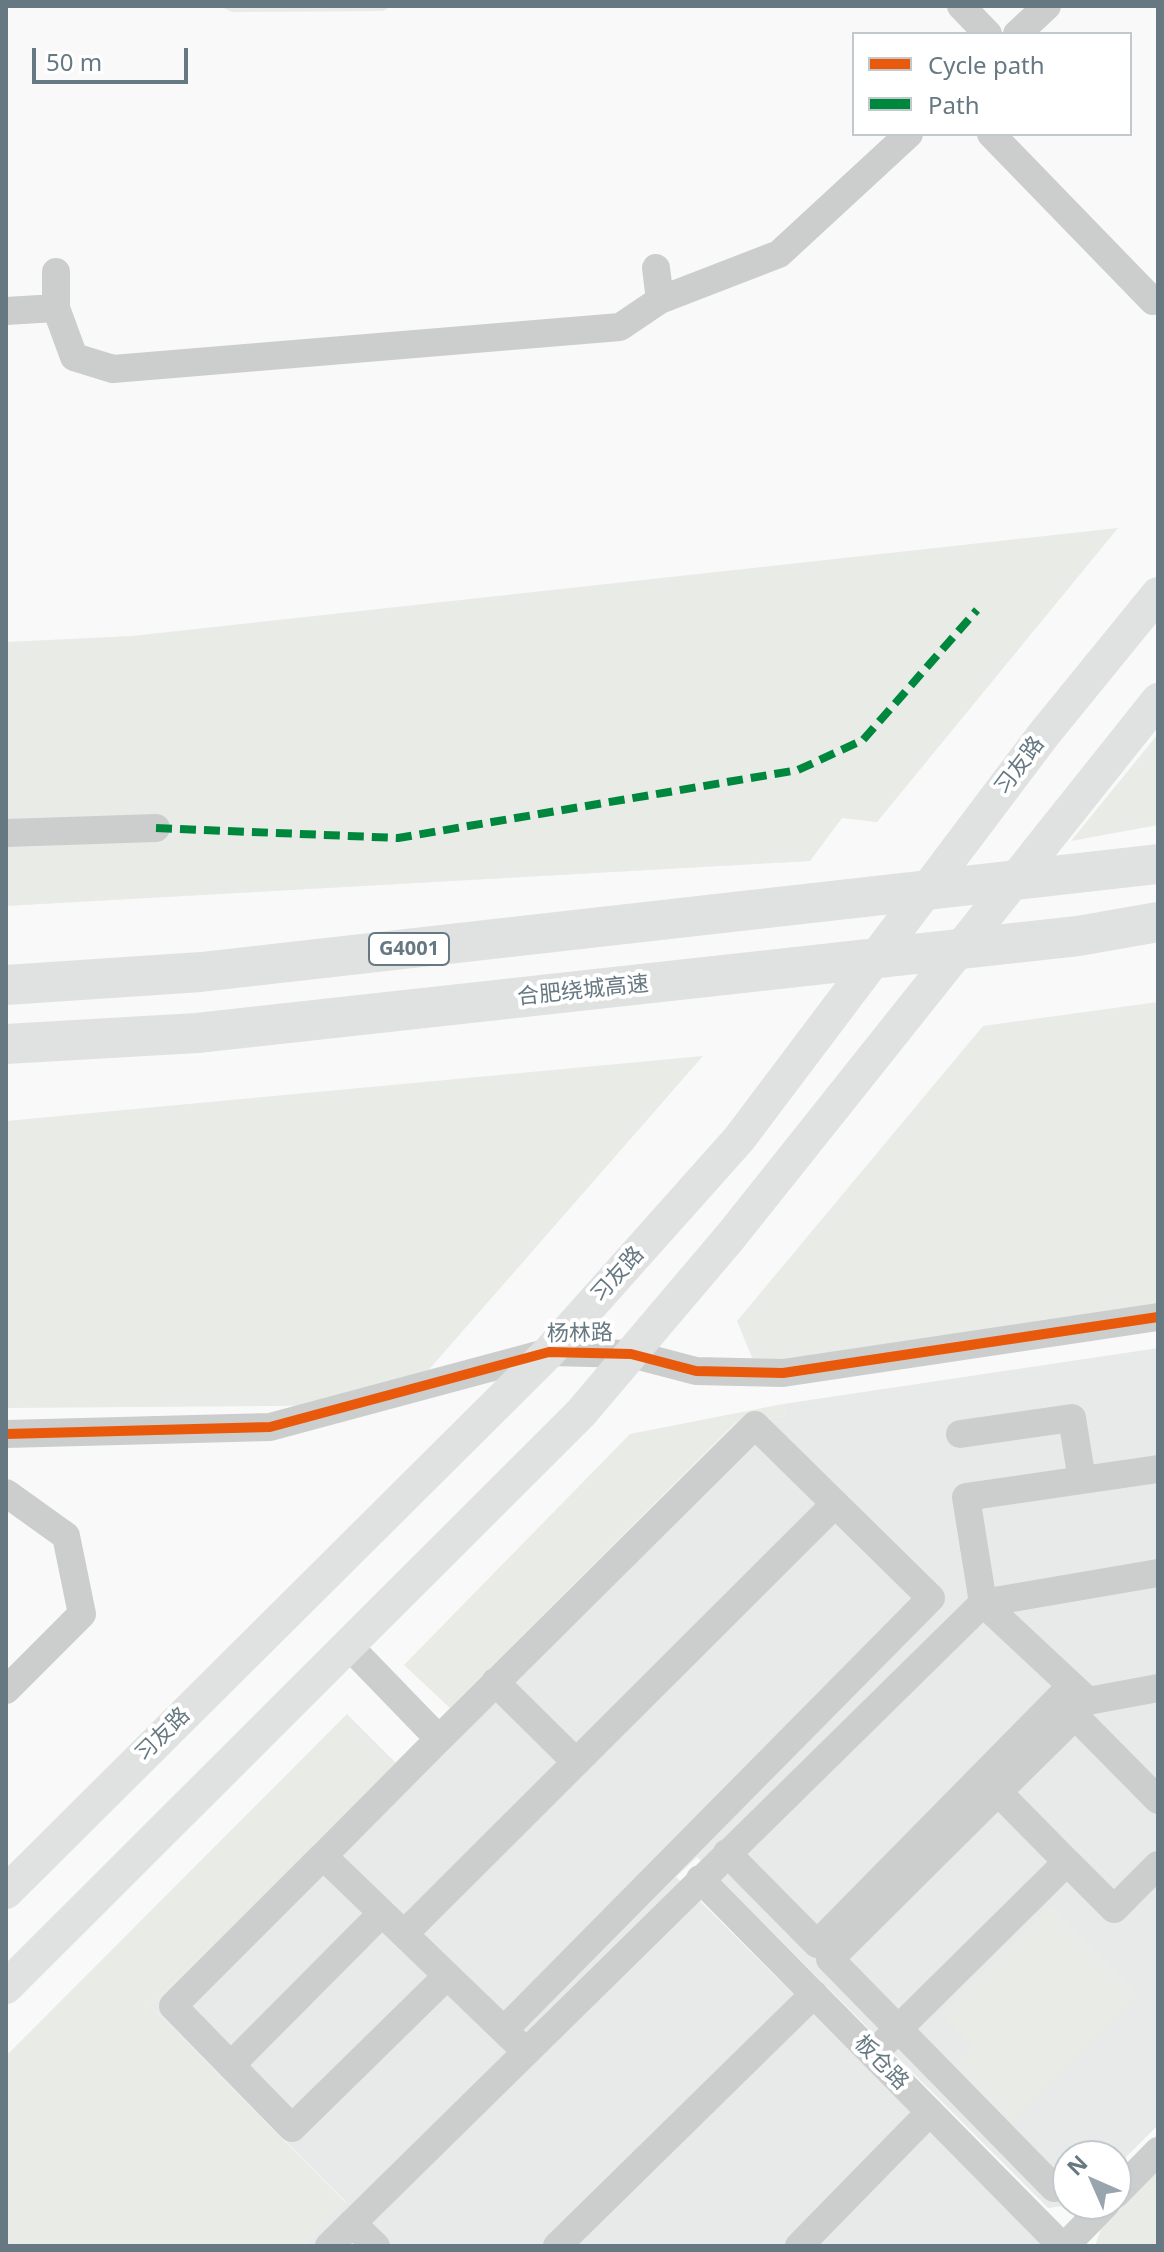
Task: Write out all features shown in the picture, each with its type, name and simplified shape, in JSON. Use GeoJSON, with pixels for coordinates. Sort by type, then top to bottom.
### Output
{"type":"FeatureCollection","features":[{"type":"Feature","properties":{"kind":"highway","name":"G4001"},"geometry":{"type":"LineString","coordinates":[[6,985],[201,972],[1141,867]]}},
{"type":"Feature","properties":{"kind":"highway","name":"合肥绕城高速"},"geometry":{"type":"LineString","coordinates":[[6,1044],[197,1033],[1078,936],[1158,922]]}},
{"type":"Feature","properties":{"kind":"main road","name":"习友路"},"geometry":{"type":"LineString","coordinates":[[6,1892],[549,1352],[739,1139],[1044,734],[1158,594]]}},
{"type":"Feature","properties":{"kind":"main road"},"geometry":{"type":"LineString","coordinates":[[6,1987],[581,1413],[731,1236],[1158,700]]}},
{"type":"Feature","properties":{"kind":"street"},"geometry":{"type":"LineString","coordinates":[[961,6],[986,32]]}},
{"type":"Feature","properties":{"kind":"street"},"geometry":{"type":"LineString","coordinates":[[1019,32],[1047,6]]}},
{"type":"Feature","properties":{"kind":"street"},"geometry":{"type":"LineString","coordinates":[[56,272],[56,308],[74,357],[113,369],[620,327],[660,300],[779,254],[907,136]]}},
{"type":"Feature","properties":{"kind":"street"},"geometry":{"type":"LineString","coordinates":[[993,136],[1153,301]]}},
{"type":"Feature","properties":{"kind":"street"},"geometry":{"type":"LineString","coordinates":[[656,268],[660,300]]}},
{"type":"Feature","properties":{"kind":"street"},"geometry":{"type":"LineString","coordinates":[[6,311],[56,308]]}},
{"type":"Feature","properties":{"kind":"street"},"geometry":{"type":"LineString","coordinates":[[6,833],[156,828]]}},
{"type":"Feature","properties":{"kind":"street","name":"杨林路"},"geometry":{"type":"LineString","coordinates":[[6,1434],[270,1427],[549,1352],[631,1354],[696,1371],[783,1373],[1158,1317]]}},
{"type":"Feature","properties":{"kind":"street"},"geometry":{"type":"LineString","coordinates":[[960,1434],[1072,1418],[1082,1480]]}},
{"type":"Feature","properties":{"kind":"street"},"geometry":{"type":"LineString","coordinates":[[447,1976],[292,2128],[173,2006],[755,1425],[931,1598],[504,2030]]}},
{"type":"Feature","properties":{"kind":"street"},"geometry":{"type":"LineString","coordinates":[[1158,1469],[966,1497],[983,1603],[1088,1701],[1158,1688]]}},
{"type":"Feature","properties":{"kind":"street"},"geometry":{"type":"LineString","coordinates":[[6,1493],[66,1536],[82,1614],[6,1690]]}},
{"type":"Feature","properties":{"kind":"street"},"geometry":{"type":"LineString","coordinates":[[404,1934],[835,1504]]}},
{"type":"Feature","properties":{"kind":"street"},"geometry":{"type":"LineString","coordinates":[[329,2246],[983,1603],[1158,1573]]}},
{"type":"Feature","properties":{"kind":"street"},"geometry":{"type":"LineString","coordinates":[[348,1645],[439,1739]]}},
{"type":"Feature","properties":{"kind":"street"},"geometry":{"type":"LineString","coordinates":[[495,1682],[576,1762]]}},
{"type":"Feature","properties":{"kind":"street"},"geometry":{"type":"LineString","coordinates":[[727,1853],[817,1944],[1071,1686]]}},
{"type":"Feature","properties":{"kind":"street"},"geometry":{"type":"LineString","coordinates":[[1052,2186],[830,1959],[1075,1716],[1158,1800]]}},
{"type":"Feature","properties":{"kind":"street"},"geometry":{"type":"LineString","coordinates":[[998,1792],[1114,1909],[1158,1865]]}},
{"type":"Feature","properties":{"kind":"street"},"geometry":{"type":"LineString","coordinates":[[323,1856],[526,2051]]}},
{"type":"Feature","properties":{"kind":"street"},"geometry":{"type":"LineString","coordinates":[[873,2054],[1067,1862]]}},
{"type":"Feature","properties":{"kind":"street","name":"板仓路"},"geometry":{"type":"LineString","coordinates":[[700,1879],[1063,2246]]}},
{"type":"Feature","properties":{"kind":"street"},"geometry":{"type":"LineString","coordinates":[[231,2065],[382,1913]]}},
{"type":"Feature","properties":{"kind":"street"},"geometry":{"type":"LineString","coordinates":[[557,2246],[814,1994]]}},
{"type":"Feature","properties":{"kind":"street"},"geometry":{"type":"LineString","coordinates":[[799,2246],[930,2112]]}},
{"type":"Feature","properties":{"kind":"street"},"geometry":{"type":"LineString","coordinates":[[1132,2178],[1158,2151]]}},
{"type":"Feature","properties":{"kind":"street"},"geometry":{"type":"LineString","coordinates":[[1063,2246],[1090,2220]]}},
{"type":"Feature","properties":{"kind":"street"},"geometry":{"type":"LineString","coordinates":[[352,2223],[376,2246]]}},
{"type":"Feature","properties":{"kind":"shaded area"},"geometry":{"type":"Polygon","coordinates":[[[220,6],[391,6],[383,11],[232,12],[220,6]]]}},
{"type":"Feature","properties":{"kind":"shaded area"},"geometry":{"type":"Polygon","coordinates":[[[1118,528],[877,822],[842,818],[810,861],[6,906],[6,642],[132,636],[1118,528]]]}},
{"type":"Feature","properties":{"kind":"shaded area"},"geometry":{"type":"Polygon","coordinates":[[[1158,734],[1158,825],[1071,841],[1158,734]]]}},
{"type":"Feature","properties":{"kind":"shaded area"},"geometry":{"type":"Polygon","coordinates":[[[1158,1002],[1158,1313],[818,1361],[753,1360],[737,1321],[983,1026],[1158,1002]]]}},
{"type":"Feature","properties":{"kind":"shaded area"},"geometry":{"type":"Polygon","coordinates":[[[703,1056],[398,1405],[6,1408],[6,1121],[703,1056]]]}},
{"type":"Feature","properties":{"kind":"shaded area"},"geometry":{"type":"Polygon","coordinates":[[[1158,1348],[1158,2125],[1132,2151],[1132,2140],[1052,2140],[1052,2207],[1048,2208],[697,1857],[676,1877],[1046,2246],[303,2246],[346,2202],[151,2006],[736,1423],[787,1416],[783,1404],[1158,1348]]]}},
{"type":"Feature","properties":{"kind":"shaded area"},"geometry":{"type":"Polygon","coordinates":[[[783,1404],[787,1416],[735,1423],[450,1708],[404,1665],[630,1434],[783,1404]]]}},
{"type":"Feature","properties":{"kind":"shaded area"},"geometry":{"type":"Polygon","coordinates":[[[347,1714],[396,1763],[151,2006],[346,2203],[303,2246],[6,2246],[6,2056],[347,1714]]]}},
{"type":"Feature","properties":{"kind":"shaded area"},"geometry":{"type":"Polygon","coordinates":[[[1049,1906],[1138,1995],[1006,2126],[951,2070],[973,2048],[940,2014],[1049,1906]]]}},
{"type":"Feature","properties":{"kind":"shaded area"},"geometry":{"type":"Polygon","coordinates":[[[1158,2170],[1158,2246],[1095,2246],[1102,2226],[1108,2220],[1132,2220],[1132,2196],[1158,2170]]]}},
{"type":"Feature","properties":{"kind":"marked path"},"geometry":{"type":"LineString","coordinates":[[156,828],[398,838],[798,770],[863,740],[977,610]]}},
{"type":"Feature","properties":{"kind":"cycle path"},"geometry":{"type":"LineString","coordinates":[[6,1434],[270,1427],[549,1352],[631,1354],[696,1371],[783,1373],[1158,1317]]}}]}
